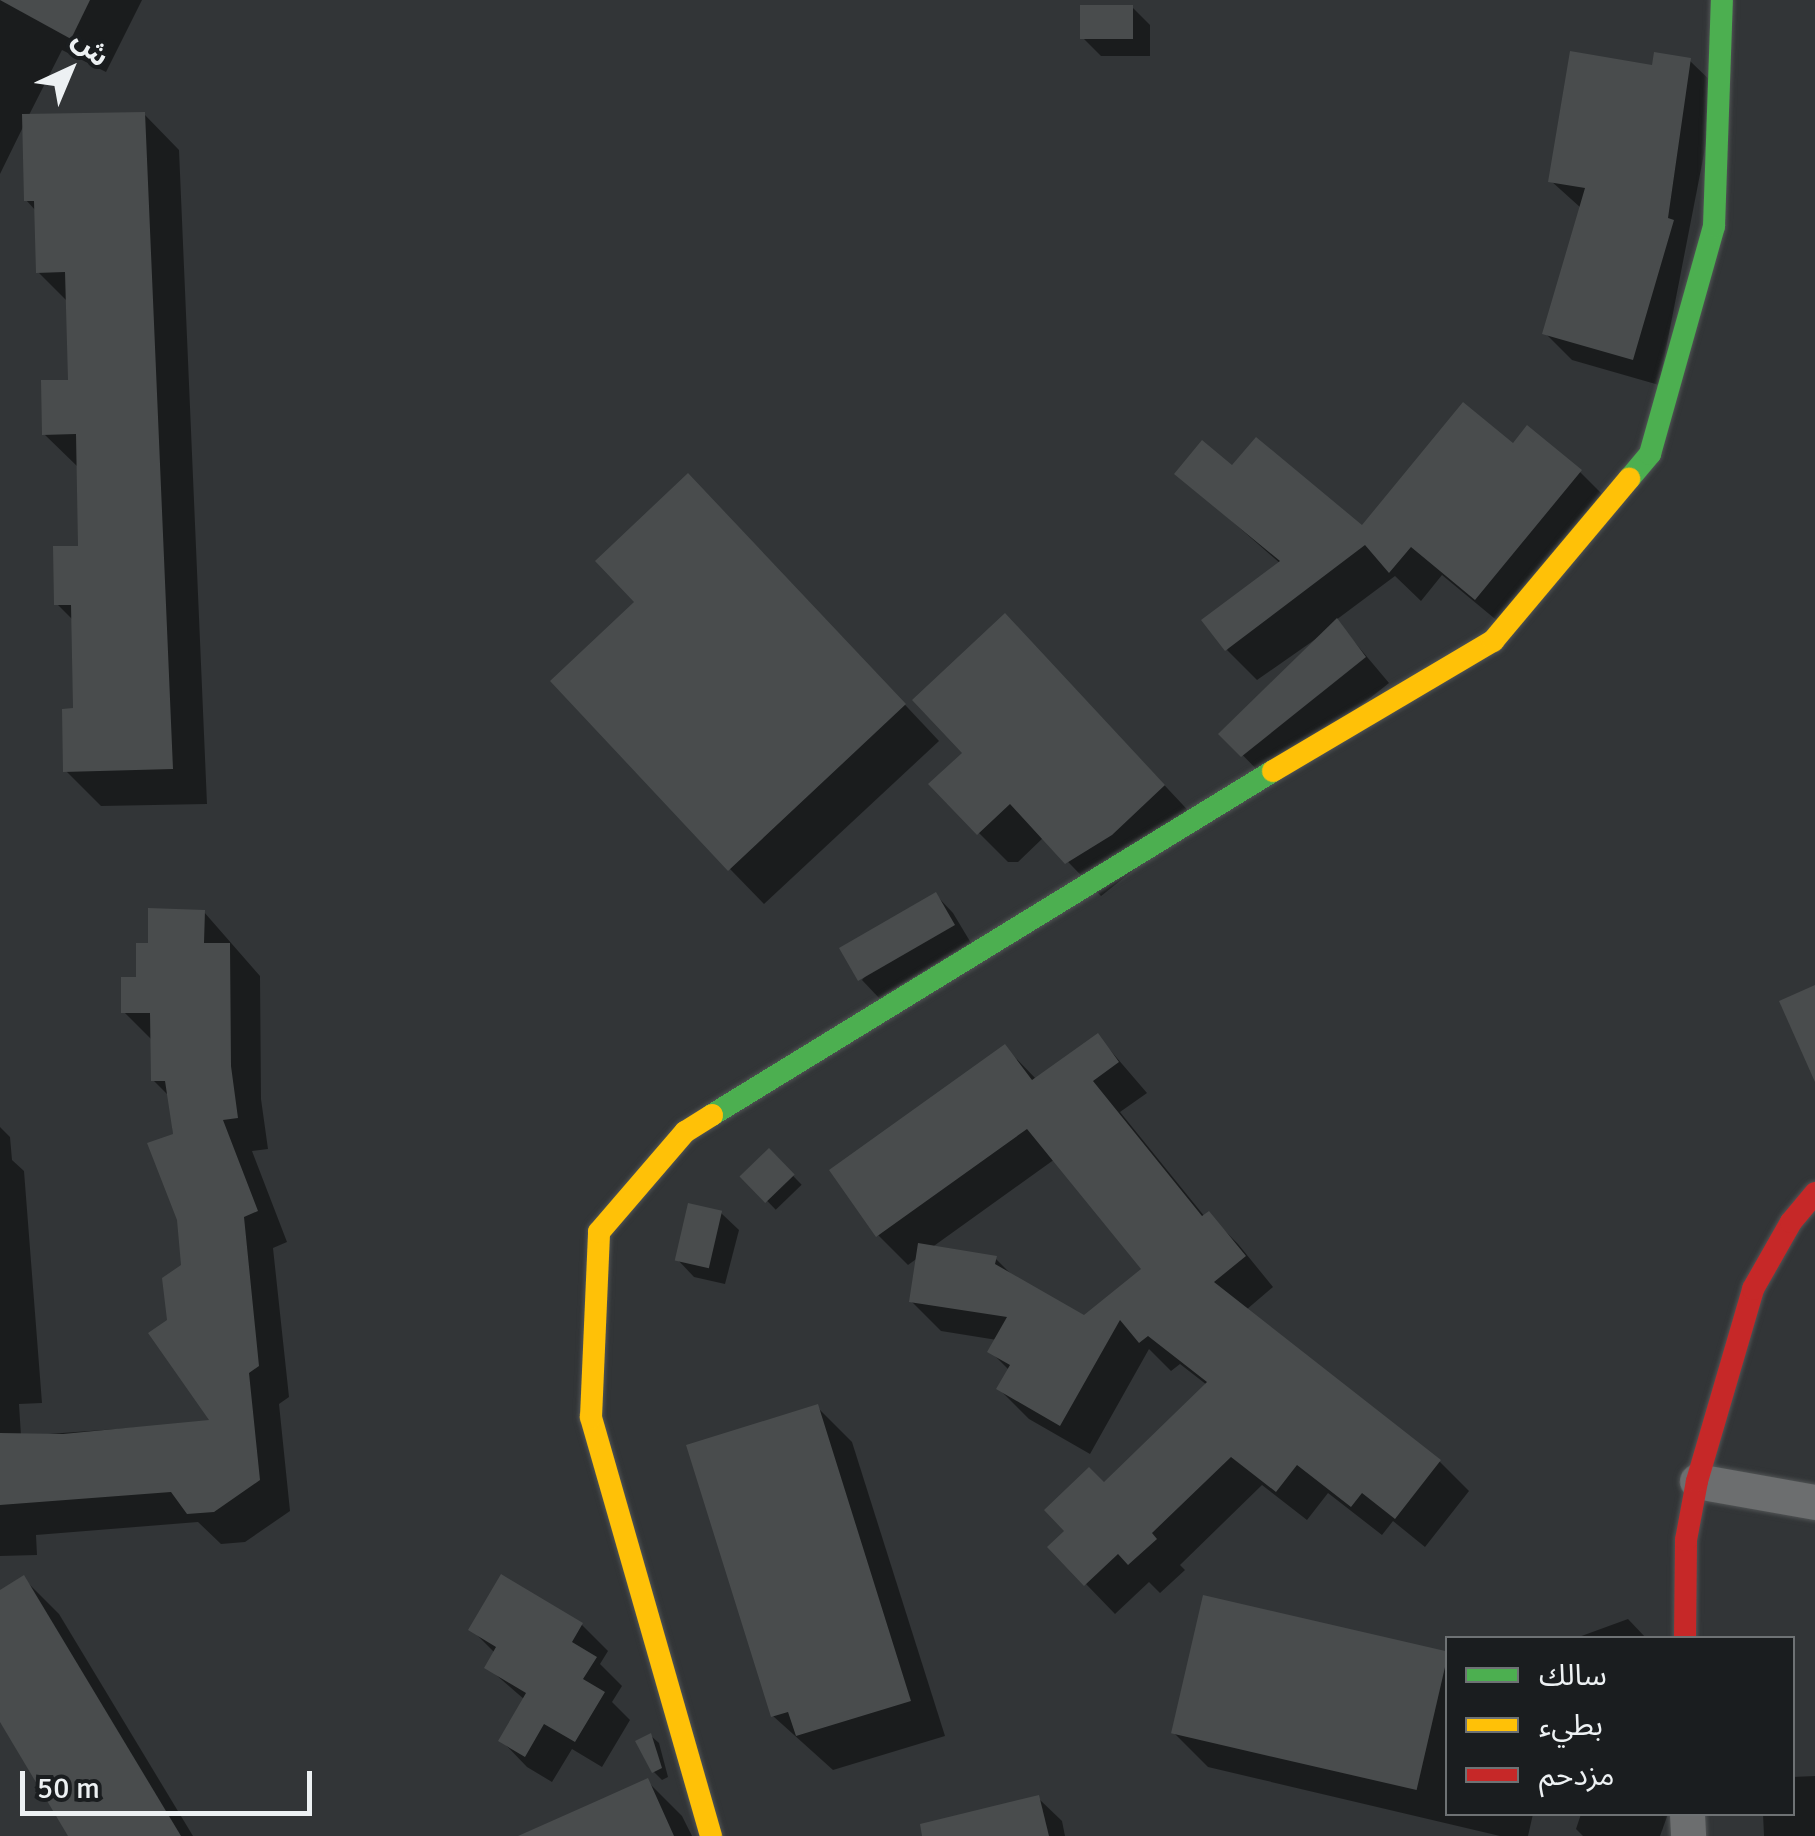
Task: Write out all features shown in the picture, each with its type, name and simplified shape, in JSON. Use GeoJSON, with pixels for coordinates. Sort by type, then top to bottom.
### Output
{"type":"FeatureCollection","features":[{"type":"Feature","properties":{"kind":"street"},"geometry":{"type":"LineString","coordinates":[[711,1836],[590,1416],[599,1232],[685,1132],[1186,823],[1493,641],[1650,454],[1714,226],[1722,0]]}},
{"type":"Feature","properties":{"kind":"street"},"geometry":{"type":"LineString","coordinates":[[1685,1636],[1686,1540],[1698,1481],[1752,1288],[1790,1222],[1815,1194]]}},
{"type":"Feature","properties":{"kind":"street"},"geometry":{"type":"LineString","coordinates":[[1698,1481],[1815,1502]]}},
{"type":"Feature","properties":{"kind":"building"},"geometry":{"type":"Polygon","coordinates":[[[0,0],[90,0],[71,39],[0,0]]]}},
{"type":"Feature","properties":{"kind":"building"},"geometry":{"type":"Polygon","coordinates":[[[1080,5],[1133,5],[1133,39],[1080,39],[1080,5]]]}},
{"type":"Feature","properties":{"kind":"building"},"geometry":{"type":"Polygon","coordinates":[[[1570,51],[1652,65],[1654,52],[1691,58],[1668,218],[1674,220],[1633,360],[1542,334],[1585,188],[1548,182],[1570,51]]]}},
{"type":"Feature","properties":{"kind":"building"},"geometry":{"type":"Polygon","coordinates":[[[145,112],[173,769],[63,772],[62,709],[73,708],[71,605],[54,605],[53,546],[78,546],[76,434],[42,435],[41,380],[68,380],[65,272],[36,273],[34,201],[24,201],[22,114],[145,112]]]}},
{"type":"Feature","properties":{"kind":"building"},"geometry":{"type":"Polygon","coordinates":[[[1463,402],[1513,443],[1527,425],[1582,470],[1475,600],[1411,547],[1389,573],[1365,545],[1225,651],[1201,620],[1280,561],[1174,474],[1202,440],[1232,465],[1256,437],[1362,525],[1463,402]]]}},
{"type":"Feature","properties":{"kind":"building"},"geometry":{"type":"Polygon","coordinates":[[[688,473],[906,704],[728,871],[550,681],[634,602],[595,561],[688,473]]]}},
{"type":"Feature","properties":{"kind":"building"},"geometry":{"type":"Polygon","coordinates":[[[1005,613],[1165,785],[1112,835],[1065,864],[1010,804],[977,835],[928,784],[962,753],[912,700],[1005,613]]]}},
{"type":"Feature","properties":{"kind":"building"},"geometry":{"type":"Polygon","coordinates":[[[1337,618],[1366,657],[1241,757],[1218,734],[1337,618]]]}},
{"type":"Feature","properties":{"kind":"building"},"geometry":{"type":"Polygon","coordinates":[[[936,892],[955,925],[858,981],[839,948],[936,892]]]}},
{"type":"Feature","properties":{"kind":"building"},"geometry":{"type":"Polygon","coordinates":[[[148,908],[205,910],[204,943],[230,943],[231,1066],[238,1118],[223,1120],[258,1211],[244,1217],[259,1366],[249,1373],[260,1480],[214,1512],[187,1514],[171,1492],[0,1505],[0,1433],[63,1434],[209,1420],[148,1333],[167,1320],[162,1278],[181,1265],[177,1220],[147,1143],[173,1134],[165,1081],[151,1081],[150,1013],[121,1013],[121,977],[136,977],[136,943],[148,943],[148,908]]]}},
{"type":"Feature","properties":{"kind":"building"},"geometry":{"type":"Polygon","coordinates":[[[1815,985],[1815,1082],[1779,1001],[1815,985]]]}},
{"type":"Feature","properties":{"kind":"building"},"geometry":{"type":"Polygon","coordinates":[[[1098,1033],[1119,1062],[1093,1081],[1202,1216],[1209,1211],[1246,1256],[1214,1282],[1441,1460],[1395,1519],[1362,1493],[1351,1507],[1297,1465],[1276,1492],[1231,1457],[1152,1533],[1157,1539],[1128,1565],[1118,1554],[1084,1586],[1047,1547],[1064,1531],[1044,1510],[1089,1467],[1104,1482],[1207,1382],[1148,1336],[1139,1343],[1120,1320],[1060,1426],[996,1389],[1010,1365],[987,1352],[1007,1317],[909,1302],[918,1243],[997,1256],[995,1264],[1084,1315],[1141,1269],[1027,1129],[876,1237],[829,1170],[1005,1044],[1032,1080],[1098,1033]]]}},
{"type":"Feature","properties":{"kind":"building"},"geometry":{"type":"Polygon","coordinates":[[[769,1148],[795,1175],[765,1203],[740,1176],[769,1148]]]}},
{"type":"Feature","properties":{"kind":"building"},"geometry":{"type":"Polygon","coordinates":[[[688,1203],[722,1211],[709,1268],[675,1260],[688,1203]]]}},
{"type":"Feature","properties":{"kind":"building"},"geometry":{"type":"Polygon","coordinates":[[[818,1404],[911,1701],[796,1736],[788,1712],[771,1717],[686,1445],[818,1404]]]}},
{"type":"Feature","properties":{"kind":"building"},"geometry":{"type":"Polygon","coordinates":[[[501,1574],[583,1623],[572,1642],[597,1657],[583,1679],[605,1692],[575,1742],[544,1724],[525,1757],[498,1741],[526,1693],[484,1668],[496,1647],[468,1630],[501,1574]]]}},
{"type":"Feature","properties":{"kind":"building"},"geometry":{"type":"Polygon","coordinates":[[[24,1575],[181,1836],[68,1836],[0,1722],[0,1590],[24,1575]]]}},
{"type":"Feature","properties":{"kind":"building"},"geometry":{"type":"Polygon","coordinates":[[[1203,1595],[1445,1651],[1445,1667],[1417,1790],[1171,1733],[1203,1595]]]}},
{"type":"Feature","properties":{"kind":"building"},"geometry":{"type":"Polygon","coordinates":[[[651,1733],[662,1768],[652,1773],[635,1741],[651,1733]]]}},
{"type":"Feature","properties":{"kind":"building"},"geometry":{"type":"Polygon","coordinates":[[[648,1778],[674,1836],[518,1836],[599,1800],[648,1778]]]}},
{"type":"Feature","properties":{"kind":"building"},"geometry":{"type":"Polygon","coordinates":[[[1039,1795],[1049,1836],[922,1836],[920,1824],[1039,1795]]]}},
{"type":"Feature","properties":{"kind":"traffic: fast"},"geometry":{"type":"LineString","coordinates":[[1629,479],[1650,454],[1714,226],[1722,0]]}},
{"type":"Feature","properties":{"kind":"traffic: fast"},"geometry":{"type":"LineString","coordinates":[[712,1115],[1273,771]]}},
{"type":"Feature","properties":{"kind":"traffic: slow"},"geometry":{"type":"LineString","coordinates":[[1273,771],[1493,641],[1629,479]]}},
{"type":"Feature","properties":{"kind":"traffic: slow"},"geometry":{"type":"LineString","coordinates":[[711,1836],[591,1417],[599,1232],[685,1132],[712,1115]]}},
{"type":"Feature","properties":{"kind":"traffic: jam"},"geometry":{"type":"LineString","coordinates":[[1685,1636],[1686,1540],[1697,1481],[1753,1289],[1791,1222],[1815,1193]]}}]}
